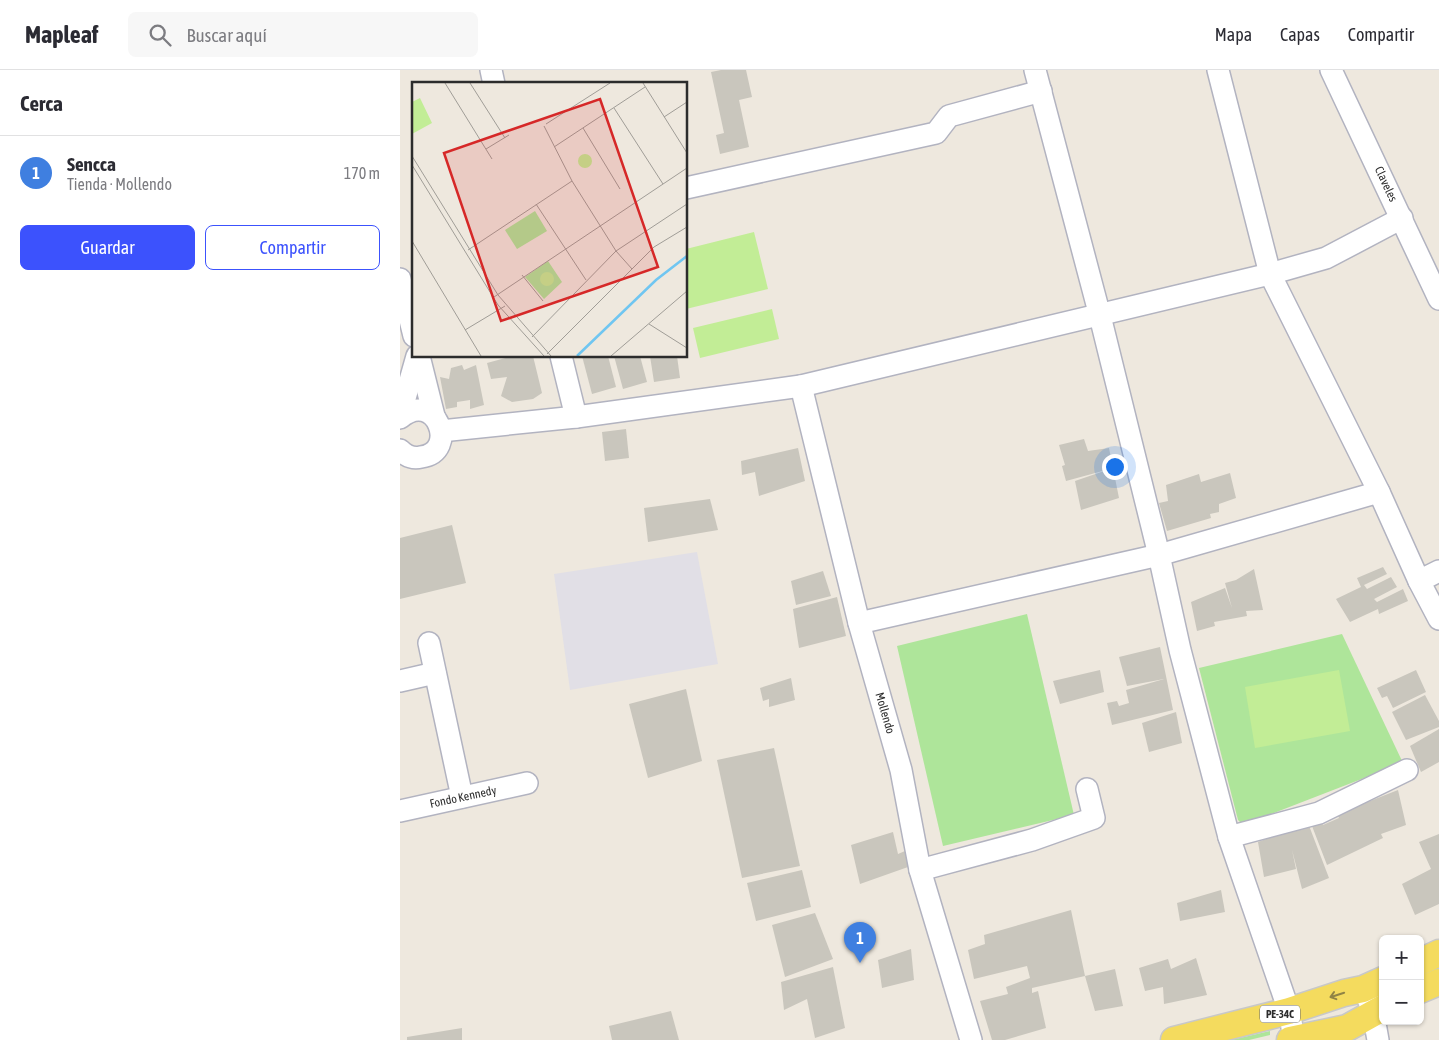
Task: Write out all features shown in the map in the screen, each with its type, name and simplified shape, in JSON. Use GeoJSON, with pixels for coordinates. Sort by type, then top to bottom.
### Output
{"type":"FeatureCollection","features":[{"type":"Feature","properties":{"kind":"main road"},"geometry":{"type":"LineString","coordinates":[[1424,960],[1439,953]]}},
{"type":"Feature","properties":{"kind":"main road"},"geometry":{"type":"LineString","coordinates":[[1424,988],[1439,982]]}},
{"type":"Feature","properties":{"kind":"main road","name":"PE-34C"},"geometry":{"type":"LineString","coordinates":[[1174,1040],[1289,1012],[1344,992],[1375,997]]}},
{"type":"Feature","properties":{"kind":"main road","name":"PE-34C"},"geometry":{"type":"LineString","coordinates":[[1292,1039],[1346,1028],[1375,997]]}},
{"type":"Feature","properties":{"kind":"street"},"geometry":{"type":"LineString","coordinates":[[1036,70],[1160,555],[1180,650],[1229,836],[1289,1012],[1292,1039]]}},
{"type":"Feature","properties":{"kind":"street"},"geometry":{"type":"LineString","coordinates":[[1218,70],[1270,274],[1379,492],[1418,581],[1439,618]]}},
{"type":"Feature","properties":{"kind":"street","name":"Claveles"},"geometry":{"type":"LineString","coordinates":[[1331,70],[1439,300]]}},
{"type":"Feature","properties":{"kind":"street"},"geometry":{"type":"LineString","coordinates":[[688,188],[936,133],[949,116],[1040,91]]}},
{"type":"Feature","properties":{"kind":"street"},"geometry":{"type":"LineString","coordinates":[[400,417],[412,410],[427,412],[438,423],[576,417],[801,386],[1270,274],[1326,258],[1402,218]]}},
{"type":"Feature","properties":{"kind":"street"},"geometry":{"type":"LineString","coordinates":[[400,280],[412,328]]}},
{"type":"Feature","properties":{"kind":"street"},"geometry":{"type":"LineString","coordinates":[[400,417],[417,358]]}},
{"type":"Feature","properties":{"kind":"street"},"geometry":{"type":"LineString","coordinates":[[400,450],[410,457],[426,456],[438,446],[438,423],[419,358]]}},
{"type":"Feature","properties":{"kind":"street"},"geometry":{"type":"LineString","coordinates":[[561,358],[576,417]]}},
{"type":"Feature","properties":{"kind":"street","name":"Mollendo"},"geometry":{"type":"LineString","coordinates":[[801,386],[859,623],[901,770],[920,870],[971,1040]]}},
{"type":"Feature","properties":{"kind":"street"},"geometry":{"type":"LineString","coordinates":[[859,623],[1160,555],[1379,492]]}},
{"type":"Feature","properties":{"kind":"street"},"geometry":{"type":"LineString","coordinates":[[1418,581],[1439,571]]}},
{"type":"Feature","properties":{"kind":"street"},"geometry":{"type":"LineString","coordinates":[[429,643],[462,797]]}},
{"type":"Feature","properties":{"kind":"street"},"geometry":{"type":"LineString","coordinates":[[400,681],[435,673]]}},
{"type":"Feature","properties":{"kind":"street"},"geometry":{"type":"LineString","coordinates":[[1229,836],[1319,813],[1407,770]]}},
{"type":"Feature","properties":{"kind":"street","name":"Fondo Kennedy"},"geometry":{"type":"LineString","coordinates":[[400,811],[526,783]]}},
{"type":"Feature","properties":{"kind":"street"},"geometry":{"type":"LineString","coordinates":[[920,870],[1032,840],[1094,818],[1087,789]]}},
{"type":"Feature","properties":{"kind":"street"},"geometry":{"type":"LineString","coordinates":[[1375,997],[1378,1040]]}},
{"type":"Feature","properties":{"kind":"shaded area"},"geometry":{"type":"Polygon","coordinates":[[[697,552],[718,664],[570,690],[554,574],[697,552]]]}},
{"type":"Feature","properties":{"kind":"green space"},"geometry":{"type":"Polygon","coordinates":[[[754,232],[768,289],[688,309],[688,248],[754,232]]]}},
{"type":"Feature","properties":{"kind":"green space"},"geometry":{"type":"Polygon","coordinates":[[[772,309],[779,339],[700,358],[693,328],[772,309]]]}},
{"type":"Feature","properties":{"kind":"green space"},"geometry":{"type":"Polygon","coordinates":[[[1027,614],[1074,815],[943,846],[897,646],[1027,614]]]}},
{"type":"Feature","properties":{"kind":"green space"},"geometry":{"type":"Polygon","coordinates":[[[1342,634],[1403,763],[1243,825],[1238,820],[1199,668],[1342,634]]]}},
{"type":"Feature","properties":{"kind":"green space"},"geometry":{"type":"Polygon","coordinates":[[[1339,670],[1350,731],[1255,748],[1245,687],[1339,670]]]}},
{"type":"Feature","properties":{"kind":"green space"},"geometry":{"type":"Polygon","coordinates":[[[1270,1031],[1270,1035],[1249,1040],[1231,1040],[1270,1031]]]}},
{"type":"Feature","properties":{"kind":"building"},"geometry":{"type":"Polygon","coordinates":[[[746,70],[752,97],[739,100],[749,147],[720,154],[716,135],[724,133],[711,72],[746,70]]]}},
{"type":"Feature","properties":{"kind":"building"},"geometry":{"type":"Polygon","coordinates":[[[506,358],[533,358],[542,393],[533,399],[512,402],[501,396],[507,377],[491,379],[487,363],[506,358]]]}},
{"type":"Feature","properties":{"kind":"building"},"geometry":{"type":"Polygon","coordinates":[[[583,358],[609,358],[616,387],[592,394],[583,358]]]}},
{"type":"Feature","properties":{"kind":"building"},"geometry":{"type":"Polygon","coordinates":[[[615,358],[641,358],[647,382],[623,389],[615,358]]]}},
{"type":"Feature","properties":{"kind":"building"},"geometry":{"type":"Polygon","coordinates":[[[650,358],[677,358],[680,378],[654,382],[650,358]]]}},
{"type":"Feature","properties":{"kind":"building"},"geometry":{"type":"Polygon","coordinates":[[[462,365],[464,370],[476,365],[484,405],[470,409],[470,400],[457,402],[457,407],[446,409],[440,377],[449,379],[451,368],[462,365]]]}},
{"type":"Feature","properties":{"kind":"building"},"geometry":{"type":"Polygon","coordinates":[[[626,429],[629,458],[605,461],[602,432],[626,429]]]}},
{"type":"Feature","properties":{"kind":"building"},"geometry":{"type":"Polygon","coordinates":[[[1084,439],[1088,451],[1109,448],[1119,498],[1081,510],[1075,481],[1110,469],[1066,481],[1062,466],[1065,465],[1059,445],[1084,439]]]}},
{"type":"Feature","properties":{"kind":"building"},"geometry":{"type":"Polygon","coordinates":[[[798,448],[805,481],[759,496],[755,472],[742,475],[741,461],[798,448]]]}},
{"type":"Feature","properties":{"kind":"building"},"geometry":{"type":"Polygon","coordinates":[[[1230,473],[1236,498],[1219,504],[1219,512],[1210,514],[1211,518],[1167,531],[1159,503],[1168,501],[1166,485],[1199,474],[1201,482],[1230,473]]]}},
{"type":"Feature","properties":{"kind":"building"},"geometry":{"type":"Polygon","coordinates":[[[710,499],[718,530],[648,542],[644,508],[710,499]]]}},
{"type":"Feature","properties":{"kind":"building"},"geometry":{"type":"Polygon","coordinates":[[[452,525],[466,583],[400,599],[400,538],[452,525]]]}},
{"type":"Feature","properties":{"kind":"building"},"geometry":{"type":"Polygon","coordinates":[[[1383,567],[1387,574],[1364,585],[1367,589],[1391,577],[1397,587],[1374,599],[1377,602],[1403,589],[1408,601],[1379,614],[1378,609],[1350,622],[1336,599],[1361,587],[1357,578],[1383,567]]]}},
{"type":"Feature","properties":{"kind":"building"},"geometry":{"type":"Polygon","coordinates":[[[1254,569],[1263,610],[1246,611],[1247,616],[1214,622],[1215,626],[1197,631],[1191,602],[1225,588],[1232,608],[1225,583],[1236,580],[1254,569]]]}},
{"type":"Feature","properties":{"kind":"building"},"geometry":{"type":"Polygon","coordinates":[[[823,571],[831,596],[796,605],[791,581],[823,571]]]}},
{"type":"Feature","properties":{"kind":"building"},"geometry":{"type":"Polygon","coordinates":[[[837,597],[846,636],[799,648],[793,609],[837,597]]]}},
{"type":"Feature","properties":{"kind":"building"},"geometry":{"type":"Polygon","coordinates":[[[1160,647],[1173,710],[1112,725],[1107,703],[1117,701],[1119,706],[1129,703],[1126,690],[1164,679],[1127,686],[1119,657],[1160,647]]]}},
{"type":"Feature","properties":{"kind":"building"},"geometry":{"type":"Polygon","coordinates":[[[1100,670],[1104,692],[1060,704],[1053,681],[1100,670]]]}},
{"type":"Feature","properties":{"kind":"building"},"geometry":{"type":"Polygon","coordinates":[[[1416,670],[1426,692],[1393,708],[1387,696],[1382,698],[1377,688],[1416,670]]]}},
{"type":"Feature","properties":{"kind":"building"},"geometry":{"type":"Polygon","coordinates":[[[791,678],[795,700],[769,707],[769,699],[763,701],[760,688],[791,678]]]}},
{"type":"Feature","properties":{"kind":"building"},"geometry":{"type":"Polygon","coordinates":[[[686,689],[702,761],[648,778],[629,704],[686,689]]]}},
{"type":"Feature","properties":{"kind":"building"},"geometry":{"type":"Polygon","coordinates":[[[1425,695],[1439,721],[1439,727],[1406,740],[1392,712],[1425,695]]]}},
{"type":"Feature","properties":{"kind":"building"},"geometry":{"type":"Polygon","coordinates":[[[1176,712],[1182,743],[1149,752],[1142,723],[1176,712]]]}},
{"type":"Feature","properties":{"kind":"building"},"geometry":{"type":"Polygon","coordinates":[[[1439,729],[1439,762],[1421,772],[1410,746],[1439,729]]]}},
{"type":"Feature","properties":{"kind":"building"},"geometry":{"type":"Polygon","coordinates":[[[774,748],[800,866],[742,878],[717,760],[774,748]]]}},
{"type":"Feature","properties":{"kind":"building"},"geometry":{"type":"Polygon","coordinates":[[[1398,790],[1406,825],[1381,834],[1383,838],[1327,865],[1312,826],[1321,820],[1323,825],[1339,818],[1337,814],[1398,790]]]}},
{"type":"Feature","properties":{"kind":"building"},"geometry":{"type":"Polygon","coordinates":[[[1308,823],[1329,878],[1302,889],[1292,850],[1296,869],[1264,877],[1258,842],[1308,823]]]}},
{"type":"Feature","properties":{"kind":"building"},"geometry":{"type":"Polygon","coordinates":[[[893,832],[898,854],[905,851],[908,867],[860,884],[851,845],[893,832]]]}},
{"type":"Feature","properties":{"kind":"building"},"geometry":{"type":"Polygon","coordinates":[[[1439,834],[1439,904],[1415,915],[1402,884],[1431,869],[1419,842],[1439,834]]]}},
{"type":"Feature","properties":{"kind":"building"},"geometry":{"type":"Polygon","coordinates":[[[802,870],[811,907],[756,921],[747,883],[802,870]]]}},
{"type":"Feature","properties":{"kind":"building"},"geometry":{"type":"Polygon","coordinates":[[[1221,890],[1225,912],[1180,921],[1177,903],[1221,890]]]}},
{"type":"Feature","properties":{"kind":"building"},"geometry":{"type":"Polygon","coordinates":[[[1071,910],[1085,976],[1032,988],[1032,993],[1038,991],[1046,1028],[1005,1040],[992,1040],[980,1001],[1008,994],[1006,987],[1030,978],[1027,966],[974,979],[968,950],[985,944],[984,935],[1071,910]]]}},
{"type":"Feature","properties":{"kind":"building"},"geometry":{"type":"Polygon","coordinates":[[[815,913],[833,959],[785,977],[772,925],[815,913]]]}},
{"type":"Feature","properties":{"kind":"building"},"geometry":{"type":"Polygon","coordinates":[[[911,949],[914,980],[882,988],[878,960],[911,949]]]}},
{"type":"Feature","properties":{"kind":"building"},"geometry":{"type":"Polygon","coordinates":[[[1196,958],[1207,995],[1164,1004],[1163,987],[1145,991],[1139,968],[1168,959],[1171,969],[1196,958]]]}},
{"type":"Feature","properties":{"kind":"building"},"geometry":{"type":"Polygon","coordinates":[[[833,967],[845,1028],[815,1038],[807,999],[784,1010],[781,982],[833,967]]]}},
{"type":"Feature","properties":{"kind":"building"},"geometry":{"type":"Polygon","coordinates":[[[1115,969],[1123,1006],[1095,1011],[1085,976],[1115,969]]]}},
{"type":"Feature","properties":{"kind":"building"},"geometry":{"type":"Polygon","coordinates":[[[671,1011],[679,1040],[612,1040],[609,1026],[671,1011]]]}},
{"type":"Feature","properties":{"kind":"building"},"geometry":{"type":"Polygon","coordinates":[[[462,1028],[462,1040],[407,1040],[407,1037],[462,1028]]]}},
{"type":"Feature","properties":{"kind":"place","name":"Sencca"},"geometry":{"type":"Point","coordinates":[860,963]}}]}
